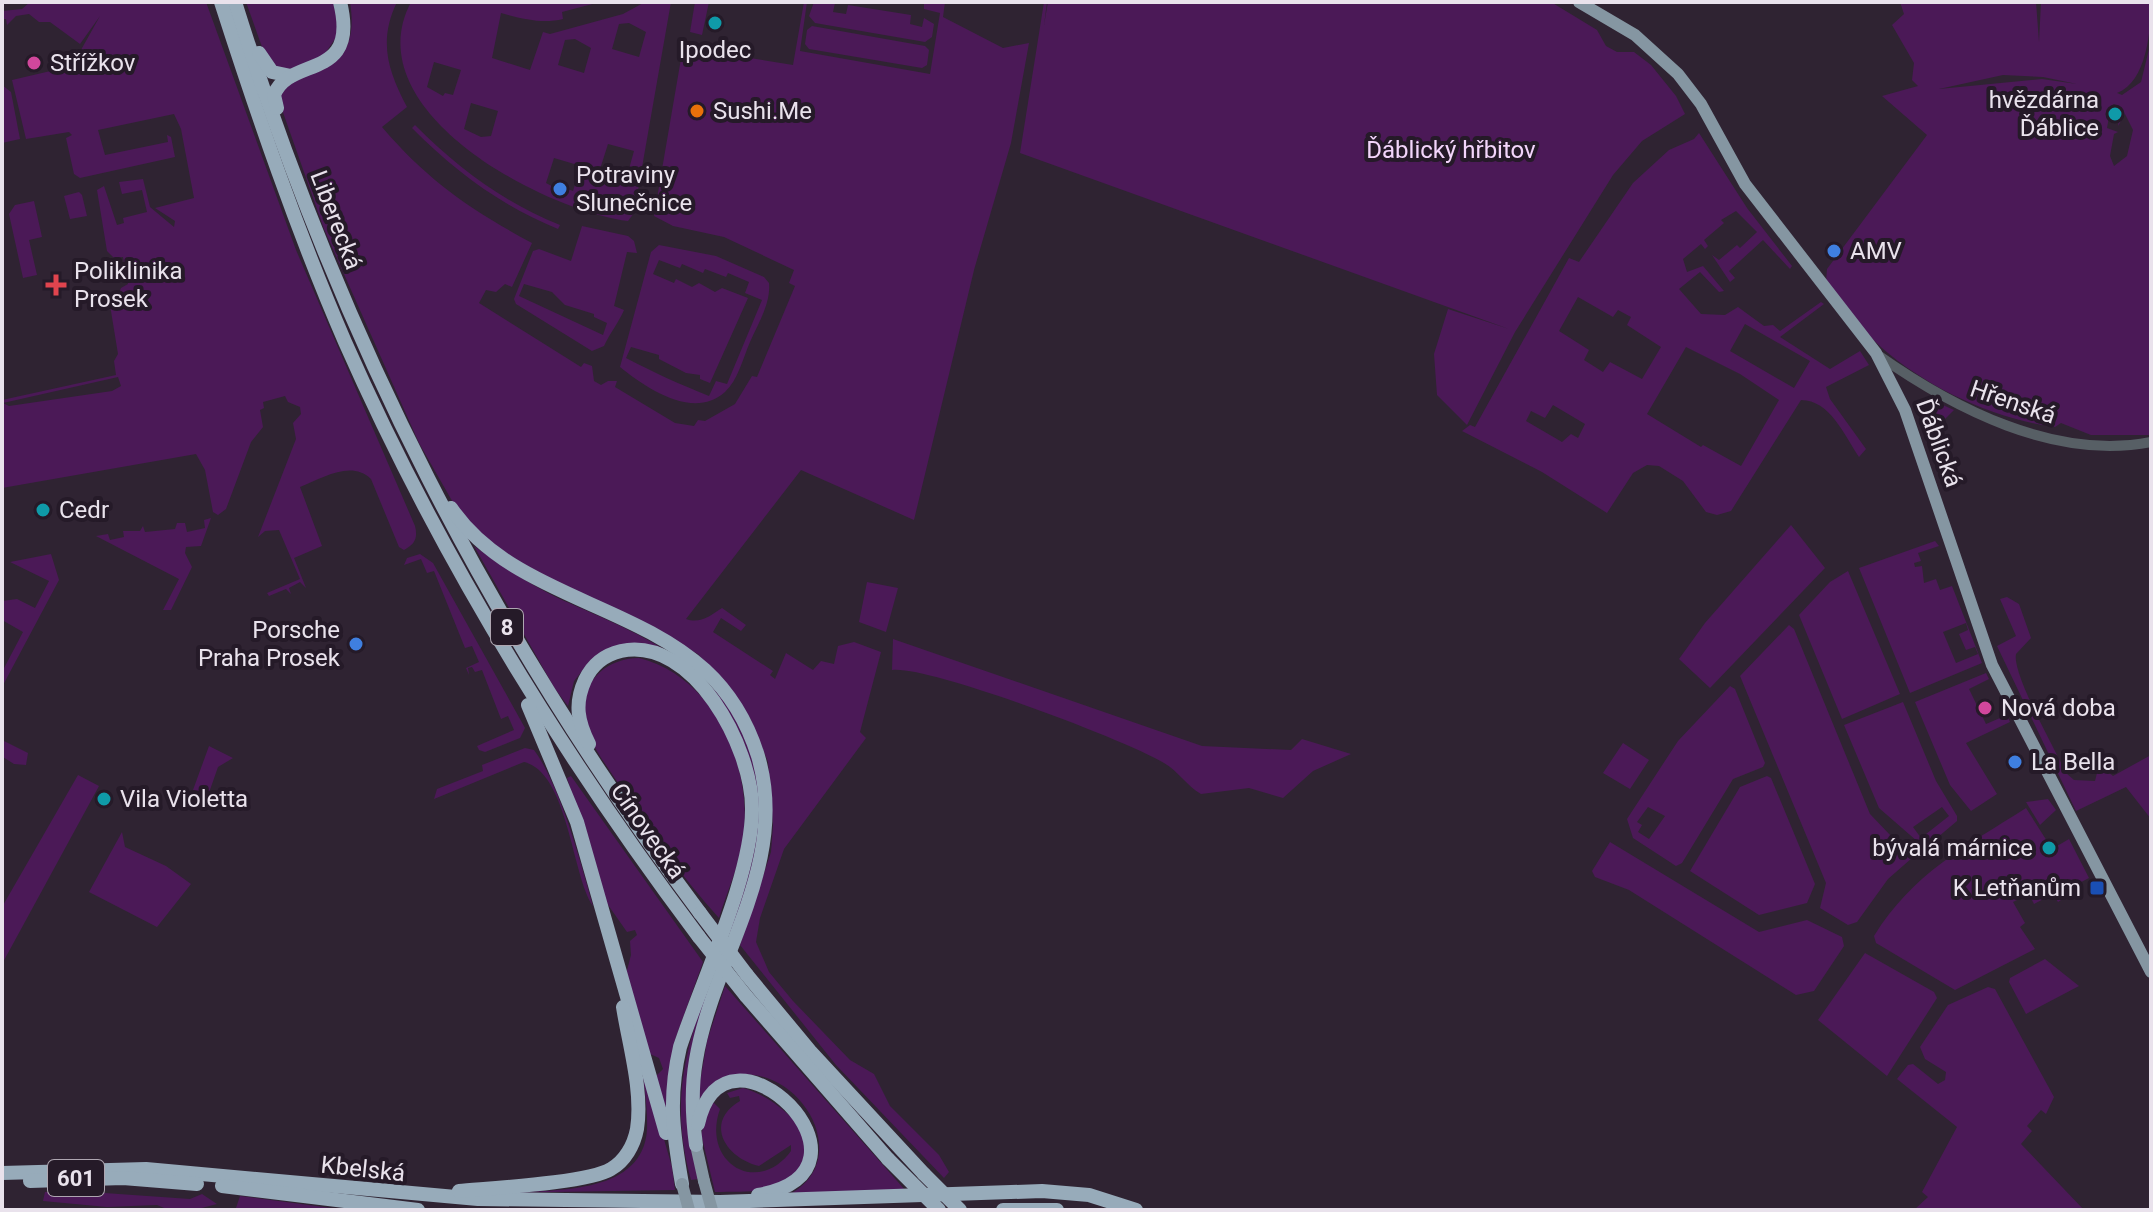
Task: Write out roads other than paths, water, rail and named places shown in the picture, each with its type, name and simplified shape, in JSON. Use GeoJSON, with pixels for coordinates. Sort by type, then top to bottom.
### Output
{"type":"FeatureCollection","features":[{"type":"Feature","properties":{"kind":"highway","name":"Liberecká"},"geometry":{"type":"LineString","coordinates":[[221,2],[307,251],[387,431]]}},
{"type":"Feature","properties":{"kind":"highway","name":"Liberecká"},"geometry":{"type":"LineString","coordinates":[[235,2],[301,193],[347,309],[411,447]]}},
{"type":"Feature","properties":{"kind":"highway"},"geometry":{"type":"LineString","coordinates":[[301,193],[274,95],[277,87],[291,76],[320,66],[339,46],[344,18],[340,2]]}},
{"type":"Feature","properties":{"kind":"highway"},"geometry":{"type":"LineString","coordinates":[[241,20],[266,67],[277,74],[291,76]]}},
{"type":"Feature","properties":{"kind":"highway","name":"Cínovecká"},"geometry":{"type":"LineString","coordinates":[[387,431],[499,643],[583,777],[699,937],[746,996],[888,1159],[939,1210]]}},
{"type":"Feature","properties":{"kind":"highway","name":"Cínovecká"},"geometry":{"type":"LineString","coordinates":[[411,447],[506,626],[616,798],[747,975],[810,1051],[960,1210]]}},
{"type":"Feature","properties":{"kind":"highway"},"geometry":{"type":"LineString","coordinates":[[411,447],[453,512],[477,538],[539,580],[655,635],[690,658],[728,695],[754,743],[766,802],[763,852],[696,1059],[692,1104],[696,1145]]}},
{"type":"Feature","properties":{"kind":"highway"},"geometry":{"type":"LineString","coordinates":[[499,643],[566,789],[682,1184]]}},
{"type":"Feature","properties":{"kind":"highway"},"geometry":{"type":"LineString","coordinates":[[616,798],[579,722],[579,697],[589,671],[605,657],[627,650],[656,654],[686,672],[726,718],[747,768],[752,805],[741,872],[699,991],[673,1079],[671,1119],[682,1184]]}},
{"type":"Feature","properties":{"kind":"highway"},"geometry":{"type":"LineString","coordinates":[[418,1203],[588,1177],[611,1170],[621,1162],[634,1140],[638,1112],[614,952]]}},
{"type":"Feature","properties":{"kind":"highway"},"geometry":{"type":"LineString","coordinates":[[696,1145],[700,1117],[710,1098],[725,1086],[745,1082],[771,1089],[781,1096],[809,1132],[808,1160],[792,1182],[768,1194],[716,1206]]}},
{"type":"Feature","properties":{"kind":"highway","name":"Kbelská"},"geometry":{"type":"LineString","coordinates":[[2,1173],[146,1169],[418,1203]]}},
{"type":"Feature","properties":{"kind":"highway","name":"Kbelská"},"geometry":{"type":"LineString","coordinates":[[2,1183],[79,1178],[150,1179],[418,1203],[716,1206]]}},
{"type":"Feature","properties":{"kind":"highway","name":"601"},"geometry":{"type":"LineString","coordinates":[[716,1206],[1042,1191],[1089,1195],[1136,1210]]}},
{"type":"Feature","properties":{"kind":"highway"},"geometry":{"type":"LineString","coordinates":[[1003,1210],[1057,1210]]}},
{"type":"Feature","properties":{"kind":"main road","name":"Ďáblická"},"geometry":{"type":"LineString","coordinates":[[1579,2],[1635,35],[1678,74],[1701,104],[1745,184],[1876,353],[1905,410],[1992,665],[2151,972]]}},
{"type":"Feature","properties":{"kind":"main road"},"geometry":{"type":"LineString","coordinates":[[696,1145],[704,1181],[716,1206]]}},
{"type":"Feature","properties":{"kind":"main road"},"geometry":{"type":"LineString","coordinates":[[682,1184],[689,1210]]}},
{"type":"Feature","properties":{"kind":"street","name":"Hřenská"},"geometry":{"type":"LineString","coordinates":[[1876,353],[1932,392],[2007,426],[2084,442],[2151,442]]}},
{"type":"Feature","properties":{"kind":"place","name":"Ipodec"},"geometry":{"type":"Point","coordinates":[715,23]}},
{"type":"Feature","properties":{"kind":"place","name":"Střížkov"},"geometry":{"type":"Point","coordinates":[34,63]}},
{"type":"Feature","properties":{"kind":"place","name":"Sushi.Me"},"geometry":{"type":"Point","coordinates":[697,111]}},
{"type":"Feature","properties":{"kind":"place","name":"hvězdárna Ďáblice"},"geometry":{"type":"Point","coordinates":[2115,114]}},
{"type":"Feature","properties":{"kind":"place","name":"Potraviny Slunečnice"},"geometry":{"type":"Point","coordinates":[560,189]}},
{"type":"Feature","properties":{"kind":"place","name":"AMV"},"geometry":{"type":"Point","coordinates":[1834,251]}},
{"type":"Feature","properties":{"kind":"place","name":"Poliklinika Prosek"},"geometry":{"type":"Point","coordinates":[56,285]}},
{"type":"Feature","properties":{"kind":"place","name":"Cedr"},"geometry":{"type":"Point","coordinates":[43,510]}},
{"type":"Feature","properties":{"kind":"place","name":"Porsche Praha Prosek"},"geometry":{"type":"Point","coordinates":[356,644]}},
{"type":"Feature","properties":{"kind":"place","name":"Nová doba"},"geometry":{"type":"Point","coordinates":[1985,708]}},
{"type":"Feature","properties":{"kind":"place","name":"La Bella"},"geometry":{"type":"Point","coordinates":[2015,762]}},
{"type":"Feature","properties":{"kind":"place","name":"Vila Violetta"},"geometry":{"type":"Point","coordinates":[104,799]}},
{"type":"Feature","properties":{"kind":"place","name":"bývalá márnice"},"geometry":{"type":"Point","coordinates":[2049,848]}},
{"type":"Feature","properties":{"kind":"place","name":"K Letňanům"},"geometry":{"type":"Point","coordinates":[2097,888]}},
{"type":"Feature","properties":{"kind":"park label","name":"Ďáblický hřbitov"},"geometry":{"type":"Point","coordinates":[1451,150]}}]}
